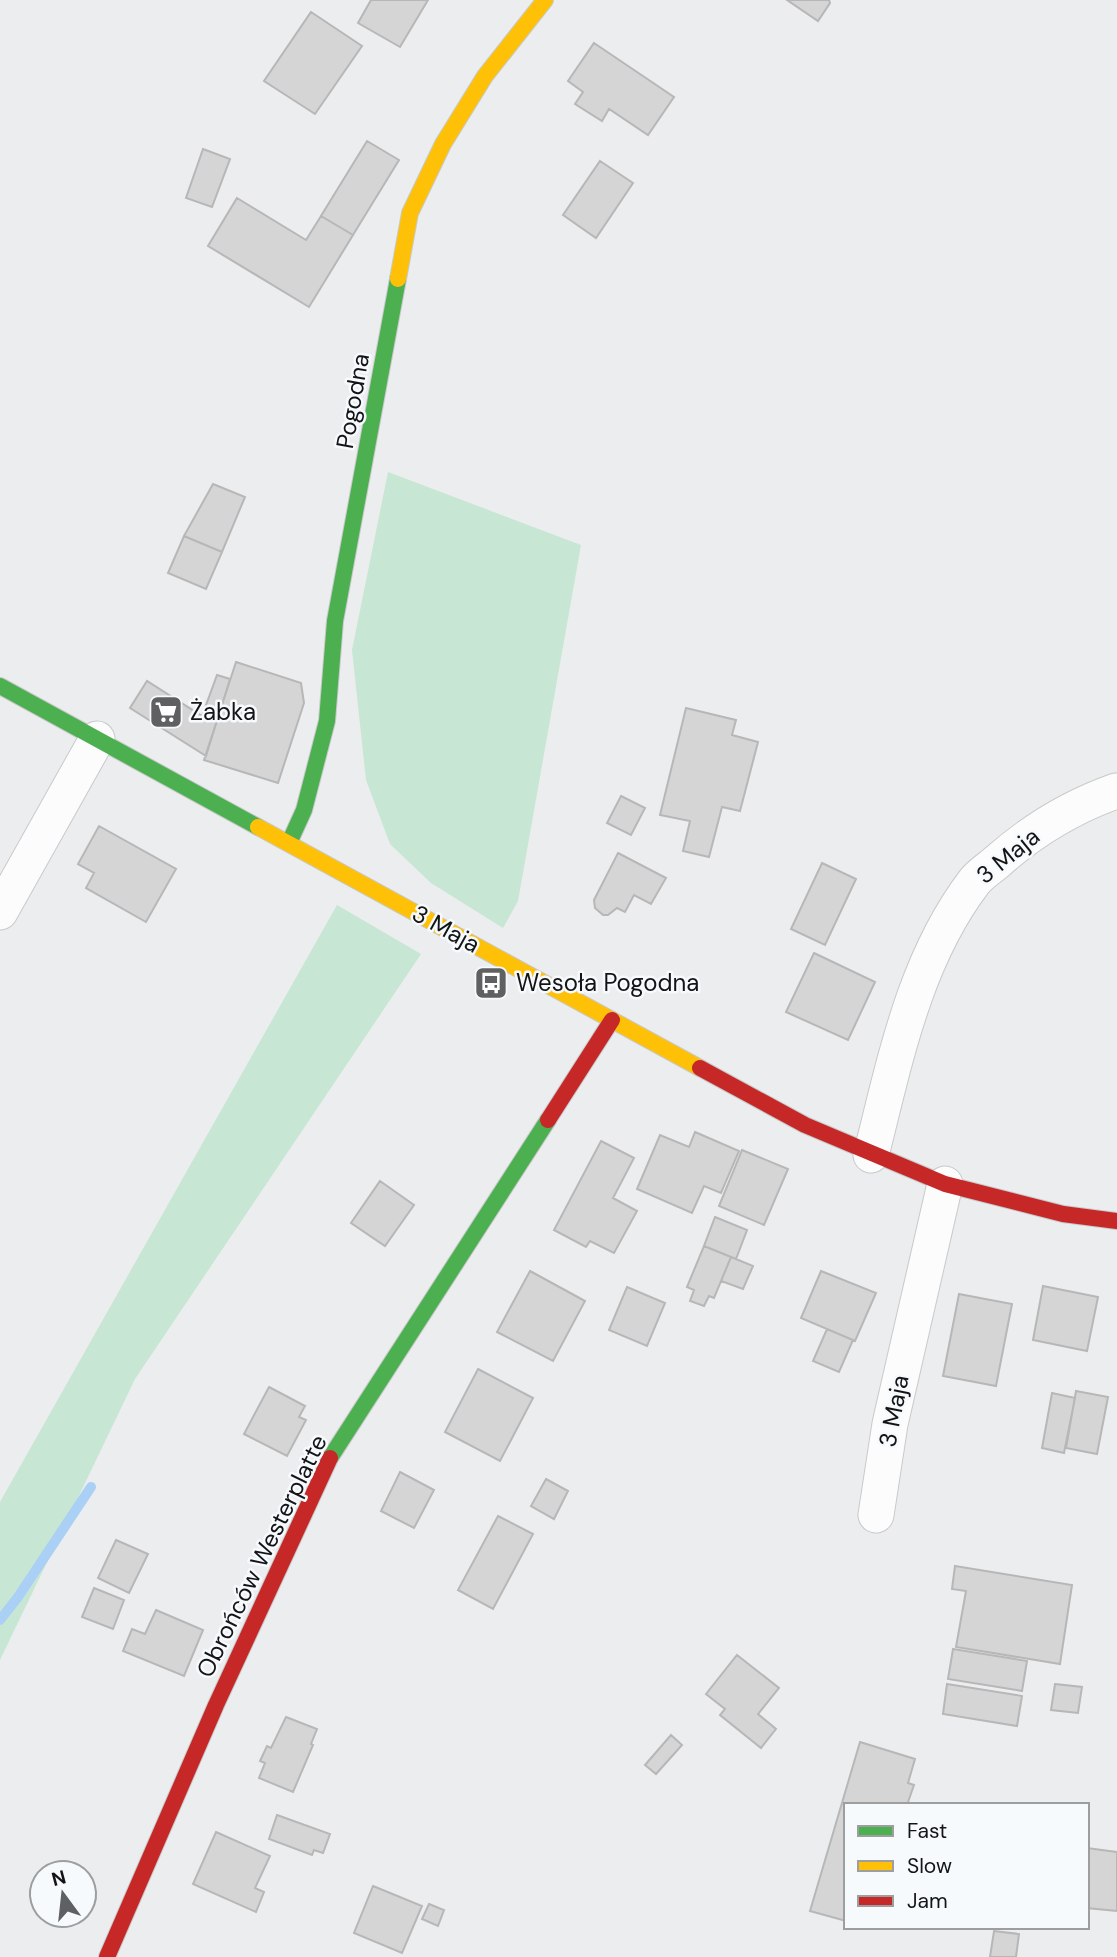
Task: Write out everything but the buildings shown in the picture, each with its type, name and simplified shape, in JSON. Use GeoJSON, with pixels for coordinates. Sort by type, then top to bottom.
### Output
{"type":"FeatureCollection","features":[{"type":"Feature","properties":{"kind":"street","name":"Pogodna"},"geometry":{"type":"LineString","coordinates":[[289,843],[304,810],[327,721],[335,621],[410,213],[443,144],[485,76],[545,0]]}},
{"type":"Feature","properties":{"kind":"street","name":"3 Maja"},"geometry":{"type":"LineString","coordinates":[[0,686],[805,1125],[944,1184],[1063,1214],[1117,1221]]}},
{"type":"Feature","properties":{"kind":"street"},"geometry":{"type":"LineString","coordinates":[[0,912],[97,739]]}},
{"type":"Feature","properties":{"kind":"street","name":"3 Maja"},"geometry":{"type":"LineString","coordinates":[[871,1155],[906,1017],[941,932],[975,880],[1020,841],[1079,805],[1116,791]]}},
{"type":"Feature","properties":{"kind":"street","name":"Obrońców Westerplatte"},"geometry":{"type":"LineString","coordinates":[[107,1957],[216,1705],[327,1463],[612,1020]]}},
{"type":"Feature","properties":{"kind":"street","name":"3 Maja"},"geometry":{"type":"LineString","coordinates":[[876,1515],[890,1423],[944,1184]]}},
{"type":"Feature","properties":{"kind":"green space"},"geometry":{"type":"Polygon","coordinates":[[[388,472],[581,545],[518,901],[503,928],[431,883],[390,844],[366,780],[352,650],[388,472]]]}},
{"type":"Feature","properties":{"kind":"green space"},"geometry":{"type":"Polygon","coordinates":[[[337,905],[421,954],[135,1379],[0,1660],[0,1502],[337,905]]]}},
{"type":"Feature","properties":{"kind":"waterway"},"geometry":{"type":"LineString","coordinates":[[0,1620],[91,1487]]}},
{"type":"Feature","properties":{"kind":"traffic: fast"},"geometry":{"type":"LineString","coordinates":[[289,843],[304,810],[327,721],[335,621],[398,279]]}},
{"type":"Feature","properties":{"kind":"traffic: fast"},"geometry":{"type":"LineString","coordinates":[[0,686],[258,827]]}},
{"type":"Feature","properties":{"kind":"traffic: fast"},"geometry":{"type":"LineString","coordinates":[[330,1458],[548,1120]]}},
{"type":"Feature","properties":{"kind":"traffic: slow"},"geometry":{"type":"LineString","coordinates":[[398,279],[410,213],[443,144],[485,76],[545,0]]}},
{"type":"Feature","properties":{"kind":"traffic: slow"},"geometry":{"type":"LineString","coordinates":[[258,827],[700,1068]]}},
{"type":"Feature","properties":{"kind":"traffic: jam"},"geometry":{"type":"LineString","coordinates":[[548,1120],[612,1020]]}},
{"type":"Feature","properties":{"kind":"traffic: jam"},"geometry":{"type":"LineString","coordinates":[[700,1068],[805,1125],[945,1184],[1063,1214],[1117,1221]]}},
{"type":"Feature","properties":{"kind":"traffic: jam"},"geometry":{"type":"LineString","coordinates":[[107,1957],[216,1705],[330,1458]]}},
{"type":"Feature","properties":{"kind":"place","name":"Żabka"},"geometry":{"type":"Point","coordinates":[166,712]}},
{"type":"Feature","properties":{"kind":"place","name":"Wesoła Pogodna"},"geometry":{"type":"Point","coordinates":[491,983]}}]}
